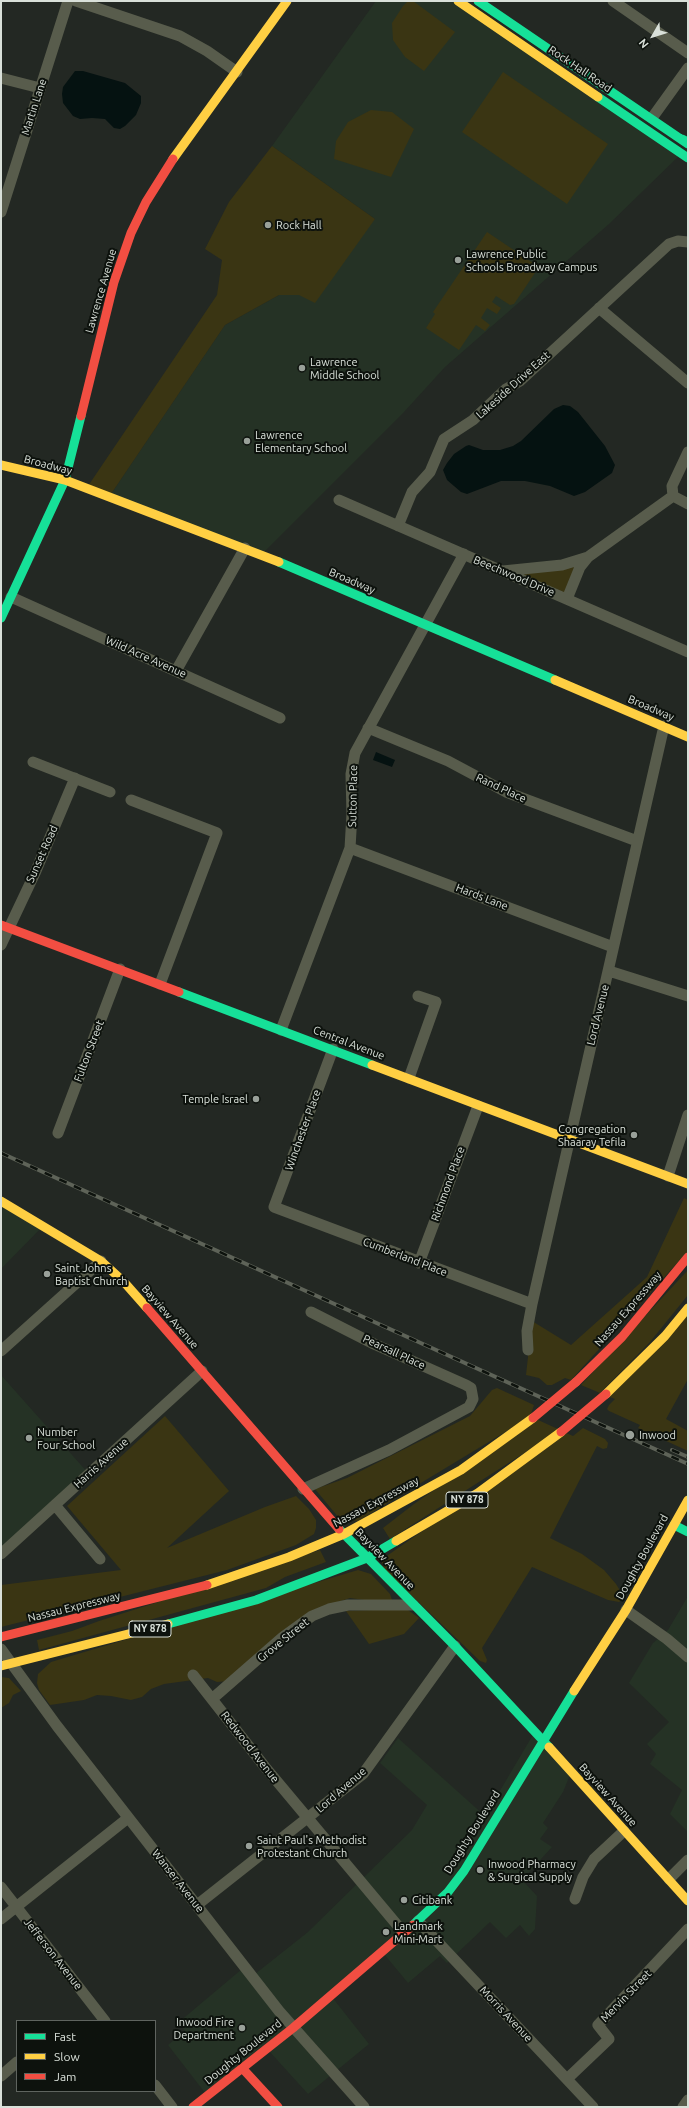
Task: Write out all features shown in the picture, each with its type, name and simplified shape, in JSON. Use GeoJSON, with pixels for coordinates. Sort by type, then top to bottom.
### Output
{"type":"FeatureCollection","features":[{"type":"Feature","properties":{"kind":"main road","name":"Lawrence Avenue"},"geometry":{"type":"LineString","coordinates":[[1,618],[65,480],[114,282],[131,233],[146,202],[164,172],[287,1]]}},
{"type":"Feature","properties":{"kind":"main road","name":"Rock Hall Road"},"geometry":{"type":"LineString","coordinates":[[458,1],[688,158]]}},
{"type":"Feature","properties":{"kind":"main road","name":"Rock Hall Road"},"geometry":{"type":"LineString","coordinates":[[478,1],[686,142]]}},
{"type":"Feature","properties":{"kind":"main road"},"geometry":{"type":"LineString","coordinates":[[524,46],[530,36]]}},
{"type":"Feature","properties":{"kind":"main road","name":"Broadway"},"geometry":{"type":"LineString","coordinates":[[1,465],[65,480],[245,548],[688,737]]}},
{"type":"Feature","properties":{"kind":"main road","name":"Central Avenue"},"geometry":{"type":"LineString","coordinates":[[4,926],[688,1184]]}},
{"type":"Feature","properties":{"kind":"main road","name":"Bayview Avenue"},"geometry":{"type":"LineString","coordinates":[[1,1201],[101,1261],[124,1282],[303,1489],[344,1534],[455,1646],[543,1740],[688,1901]]}},
{"type":"Feature","properties":{"kind":"main road","name":"Nassau Expressway"},"geometry":{"type":"LineString","coordinates":[[1,1637],[219,1582],[269,1565],[344,1534],[461,1470],[533,1418],[576,1382],[622,1337],[688,1257]]}},
{"type":"Feature","properties":{"kind":"main road","name":"NY 878"},"geometry":{"type":"LineString","coordinates":[[6,1665],[241,1604],[367,1558],[478,1493],[561,1432],[606,1394],[665,1336],[688,1308]]}},
{"type":"Feature","properties":{"kind":"main road","name":"Doughty Boulevard"},"geometry":{"type":"LineString","coordinates":[[194,2107],[293,2028],[418,1921],[448,1892],[464,1871],[543,1740],[626,1610],[688,1500]]}},
{"type":"Feature","properties":{"kind":"main road"},"geometry":{"type":"LineString","coordinates":[[674,1525],[688,1532]]}},
{"type":"Feature","properties":{"kind":"main road"},"geometry":{"type":"LineString","coordinates":[[243,2069],[278,2107]]}},
{"type":"Feature","properties":{"kind":"street","name":"Martin Lane"},"geometry":{"type":"LineString","coordinates":[[1,212],[68,1]]}},
{"type":"Feature","properties":{"kind":"street"},"geometry":{"type":"LineString","coordinates":[[76,1],[180,36],[207,51],[237,72]]}},
{"type":"Feature","properties":{"kind":"street"},"geometry":{"type":"LineString","coordinates":[[613,1],[688,53]]}},
{"type":"Feature","properties":{"kind":"street"},"geometry":{"type":"LineString","coordinates":[[652,118],[688,68]]}},
{"type":"Feature","properties":{"kind":"street"},"geometry":{"type":"LineString","coordinates":[[1,78],[40,88]]}},
{"type":"Feature","properties":{"kind":"street","name":"Lakeside Drive East"},"geometry":{"type":"LineString","coordinates":[[398,526],[412,492],[430,472],[444,438],[473,420],[506,389],[520,381],[669,244],[678,240],[688,242]]}},
{"type":"Feature","properties":{"kind":"street"},"geometry":{"type":"LineString","coordinates":[[599,308],[688,383]]}},
{"type":"Feature","properties":{"kind":"street"},"geometry":{"type":"LineString","coordinates":[[673,496],[672,486],[688,452]]}},
{"type":"Feature","properties":{"kind":"street"},"geometry":{"type":"LineString","coordinates":[[673,496],[688,504]]}},
{"type":"Feature","properties":{"kind":"street"},"geometry":{"type":"LineString","coordinates":[[568,599],[580,568],[588,557],[673,496]]}},
{"type":"Feature","properties":{"kind":"street","name":"Beechwood Drive"},"geometry":{"type":"LineString","coordinates":[[339,500],[688,652]]}},
{"type":"Feature","properties":{"kind":"street"},"geometry":{"type":"LineString","coordinates":[[176,671],[245,548]]}},
{"type":"Feature","properties":{"kind":"street","name":"Sutton Place"},"geometry":{"type":"LineString","coordinates":[[281,1030],[350,848],[352,836],[352,763],[359,743],[464,554]]}},
{"type":"Feature","properties":{"kind":"street"},"geometry":{"type":"LineString","coordinates":[[503,571],[562,565],[588,557]]}},
{"type":"Feature","properties":{"kind":"street","name":"Wild Acre Avenue"},"geometry":{"type":"LineString","coordinates":[[11,597],[280,718]]}},
{"type":"Feature","properties":{"kind":"street","name":"Lord Avenue"},"geometry":{"type":"LineString","coordinates":[[528,1350],[527,1331],[532,1304],[568,1140],[609,971],[613,947],[664,726]]}},
{"type":"Feature","properties":{"kind":"street","name":"Rand Place"},"geometry":{"type":"LineString","coordinates":[[368,728],[448,761],[506,792],[637,841]]}},
{"type":"Feature","properties":{"kind":"street"},"geometry":{"type":"LineString","coordinates":[[33,762],[110,792]]}},
{"type":"Feature","properties":{"kind":"street","name":"Sunset Road"},"geometry":{"type":"LineString","coordinates":[[1,945],[4,926],[35,873],[75,778]]}},
{"type":"Feature","properties":{"kind":"street"},"geometry":{"type":"LineString","coordinates":[[132,800],[217,833],[160,984]]}},
{"type":"Feature","properties":{"kind":"street","name":"Hards Lane"},"geometry":{"type":"LineString","coordinates":[[350,848],[613,947]]}},
{"type":"Feature","properties":{"kind":"street","name":"Fulton Street"},"geometry":{"type":"LineString","coordinates":[[58,1133],[120,969]]}},
{"type":"Feature","properties":{"kind":"street"},"geometry":{"type":"LineString","coordinates":[[609,971],[688,996]]}},
{"type":"Feature","properties":{"kind":"street"},"geometry":{"type":"LineString","coordinates":[[409,1078],[436,1002],[418,996]]}},
{"type":"Feature","properties":{"kind":"street","name":"Winchester Place"},"geometry":{"type":"LineString","coordinates":[[278,1208],[274,1207],[333,1049]]}},
{"type":"Feature","properties":{"kind":"street","name":"Richmond Place"},"geometry":{"type":"LineString","coordinates":[[419,1263],[478,1106]]}},
{"type":"Feature","properties":{"kind":"street"},"geometry":{"type":"LineString","coordinates":[[668,1176],[688,1115]]}},
{"type":"Feature","properties":{"kind":"street","name":"Cumberland Place"},"geometry":{"type":"LineString","coordinates":[[278,1208],[419,1263],[532,1304]]}},
{"type":"Feature","properties":{"kind":"street"},"geometry":{"type":"LineString","coordinates":[[1,1351],[101,1261]]}},
{"type":"Feature","properties":{"kind":"street","name":"Pearsall Place"},"geometry":{"type":"LineString","coordinates":[[303,1489],[384,1452],[469,1407],[473,1399],[471,1388],[466,1385],[374,1344],[311,1312]]}},
{"type":"Feature","properties":{"kind":"street","name":"Harris Avenue"},"geometry":{"type":"LineString","coordinates":[[1,1554],[202,1371]]}},
{"type":"Feature","properties":{"kind":"street"},"geometry":{"type":"LineString","coordinates":[[55,1504],[100,1559]]}},
{"type":"Feature","properties":{"kind":"street","name":"Grove Street"},"geometry":{"type":"LineString","coordinates":[[212,1699],[283,1637],[312,1616],[329,1609],[348,1605],[413,1605]]}},
{"type":"Feature","properties":{"kind":"street"},"geometry":{"type":"LineString","coordinates":[[626,1610],[668,1639],[688,1657]]}},
{"type":"Feature","properties":{"kind":"street","name":"Lord Avenue"},"geometry":{"type":"LineString","coordinates":[[197,1905],[363,1774],[455,1646]]}},
{"type":"Feature","properties":{"kind":"street","name":"Wanser Avenue"},"geometry":{"type":"LineString","coordinates":[[1,1649],[6,1665],[293,2028],[364,2107]]}},
{"type":"Feature","properties":{"kind":"street","name":"Redwood Avenue"},"geometry":{"type":"LineString","coordinates":[[193,1675],[308,1818],[404,1932]]}},
{"type":"Feature","properties":{"kind":"street"},"geometry":{"type":"LineString","coordinates":[[1,1919],[128,1818]]}},
{"type":"Feature","properties":{"kind":"street"},"geometry":{"type":"LineString","coordinates":[[575,1899],[583,1877],[594,1859],[624,1831]]}},
{"type":"Feature","properties":{"kind":"street"},"geometry":{"type":"LineString","coordinates":[[669,1879],[688,1860]]}},
{"type":"Feature","properties":{"kind":"street","name":"Jefferson Avenue"},"geometry":{"type":"LineString","coordinates":[[1,1887],[104,2020]]}},
{"type":"Feature","properties":{"kind":"street","name":"Morris Avenue"},"geometry":{"type":"LineString","coordinates":[[418,1921],[593,2107]]}},
{"type":"Feature","properties":{"kind":"street","name":"Mervin Street"},"geometry":{"type":"LineString","coordinates":[[567,2079],[609,2039],[598,2025],[688,1929]]}},
{"type":"Feature","properties":{"kind":"street"},"geometry":{"type":"LineString","coordinates":[[1,2076],[16,2063]]}},
{"type":"Feature","properties":{"kind":"street"},"geometry":{"type":"LineString","coordinates":[[156,2086],[172,2107]]}},
{"type":"Feature","properties":{"kind":"street"},"geometry":{"type":"LineString","coordinates":[[682,2107],[688,2100]]}},
{"type":"Feature","properties":{"kind":"shaded area","name":"Lawrence Public Schools Broadway Campus"},"geometry":{"type":"Polygon","coordinates":[[[376,1],[458,1],[682,153],[609,224],[445,367],[404,412],[261,555],[109,497],[225,325],[279,295],[299,295],[375,219],[272,146],[376,1]]]}},
{"type":"Feature","properties":{"kind":"shaded area"},"geometry":{"type":"Polygon","coordinates":[[[408,1],[413,1],[455,32],[424,71],[405,57],[393,40],[392,23],[408,1]]]}},
{"type":"Feature","properties":{"kind":"shaded area"},"geometry":{"type":"Polygon","coordinates":[[[75,71],[83,71],[125,83],[141,96],[141,103],[136,115],[120,129],[114,128],[105,119],[80,119],[73,116],[63,103],[62,94],[63,87],[75,71]]]}},
{"type":"Feature","properties":{"kind":"shaded area"},"geometry":{"type":"Polygon","coordinates":[[[503,72],[608,144],[567,204],[462,132],[503,72]]]}},
{"type":"Feature","properties":{"kind":"shaded area"},"geometry":{"type":"Polygon","coordinates":[[[371,110],[392,112],[414,129],[391,177],[334,159],[336,141],[348,122],[371,110]]]}},
{"type":"Feature","properties":{"kind":"shaded area"},"geometry":{"type":"Polygon","coordinates":[[[272,146],[375,219],[315,303],[299,295],[279,295],[225,325],[109,497],[86,489],[217,295],[222,260],[205,249],[229,202],[272,146]]]}},
{"type":"Feature","properties":{"kind":"shaded area"},"geometry":{"type":"Polygon","coordinates":[[[487,232],[539,267],[514,304],[510,305],[496,296],[492,302],[501,308],[497,314],[487,308],[481,318],[490,325],[485,331],[476,325],[459,350],[426,328],[435,314],[433,312],[487,232]]]}},
{"type":"Feature","properties":{"kind":"shaded area"},"geometry":{"type":"Polygon","coordinates":[[[563,405],[570,406],[578,412],[605,446],[615,465],[612,473],[585,492],[574,496],[550,486],[525,481],[501,481],[467,494],[461,492],[447,480],[443,470],[454,454],[466,446],[469,445],[483,450],[500,450],[513,446],[521,441],[554,409],[563,405]]]}},
{"type":"Feature","properties":{"kind":"shaded area"},"geometry":{"type":"Polygon","coordinates":[[[588,557],[567,599],[503,571],[588,557]]]}},
{"type":"Feature","properties":{"kind":"shaded area"},"geometry":{"type":"Polygon","coordinates":[[[376,752],[395,760],[392,767],[373,760],[376,752]]]}},
{"type":"Feature","properties":{"kind":"shaded area"},"geometry":{"type":"Polygon","coordinates":[[[684,1198],[688,1200],[688,1251],[571,1380],[565,1378],[552,1385],[547,1385],[539,1378],[526,1375],[532,1321],[571,1345],[647,1277],[684,1198]]]}},
{"type":"Feature","properties":{"kind":"shaded area"},"geometry":{"type":"Polygon","coordinates":[[[1,1200],[45,1224],[1,1269],[1,1200]]]}},
{"type":"Feature","properties":{"kind":"shaded area"},"geometry":{"type":"Polygon","coordinates":[[[688,1270],[688,1295],[650,1342],[600,1393],[581,1385],[688,1270]]]}},
{"type":"Feature","properties":{"kind":"shaded area"},"geometry":{"type":"Polygon","coordinates":[[[688,1315],[688,1379],[666,1419],[688,1431],[688,1451],[638,1428],[640,1425],[609,1411],[607,1409],[609,1405],[615,1399],[607,1396],[688,1315]]]}},
{"type":"Feature","properties":{"kind":"shaded area","name":"Number Four School"},"geometry":{"type":"Polygon","coordinates":[[[1,1375],[89,1474],[1,1554],[1,1375]]]}},
{"type":"Feature","properties":{"kind":"shaded area"},"geometry":{"type":"Polygon","coordinates":[[[497,1388],[534,1405],[530,1417],[358,1521],[339,1518],[315,1489],[347,1478],[470,1416],[492,1390],[497,1388]]]}},
{"type":"Feature","properties":{"kind":"shaded area"},"geometry":{"type":"Polygon","coordinates":[[[165,1416],[229,1491],[167,1548],[265,1507],[296,1496],[309,1509],[316,1520],[314,1534],[296,1545],[227,1570],[1,1627],[1,1585],[121,1570],[67,1506],[165,1416]]]}},
{"type":"Feature","properties":{"kind":"shaded area"},"geometry":{"type":"Polygon","coordinates":[[[536,1419],[560,1430],[390,1539],[383,1528],[414,1504],[536,1419]]]}},
{"type":"Feature","properties":{"kind":"shaded area"},"geometry":{"type":"Polygon","coordinates":[[[583,1428],[605,1439],[608,1443],[607,1448],[603,1449],[597,1446],[550,1538],[582,1554],[604,1570],[616,1584],[622,1594],[623,1599],[619,1602],[608,1600],[532,1567],[482,1648],[487,1660],[486,1663],[480,1661],[384,1569],[381,1560],[564,1432],[573,1436],[583,1428]]]}},
{"type":"Feature","properties":{"kind":"shaded area"},"geometry":{"type":"Polygon","coordinates":[[[320,1550],[326,1562],[285,1577],[266,1588],[39,1650],[37,1640],[72,1631],[320,1550]]]}},
{"type":"Feature","properties":{"kind":"shaded area"},"geometry":{"type":"Polygon","coordinates":[[[358,1570],[371,1574],[390,1594],[392,1600],[371,1601],[350,1598],[320,1608],[229,1681],[217,1682],[208,1678],[164,1684],[151,1689],[142,1697],[131,1700],[97,1695],[84,1700],[50,1705],[39,1690],[37,1683],[38,1674],[51,1662],[358,1570]]]}},
{"type":"Feature","properties":{"kind":"shaded area"},"geometry":{"type":"Polygon","coordinates":[[[688,1596],[688,1832],[670,1814],[682,1790],[650,1764],[656,1754],[647,1744],[669,1722],[629,1683],[653,1643],[668,1630],[688,1596]]]}},
{"type":"Feature","properties":{"kind":"shaded area"},"geometry":{"type":"Polygon","coordinates":[[[408,1610],[419,1618],[404,1634],[369,1644],[346,1611],[408,1610]]]}},
{"type":"Feature","properties":{"kind":"shaded area"},"geometry":{"type":"Polygon","coordinates":[[[1,1677],[9,1678],[21,1691],[13,1695],[9,1703],[1,1708],[1,1677]]]}},
{"type":"Feature","properties":{"kind":"shaded area"},"geometry":{"type":"Polygon","coordinates":[[[534,1733],[571,1772],[563,1792],[543,1823],[548,1828],[540,1839],[552,1847],[522,1880],[537,1896],[535,1929],[529,1936],[520,1925],[506,1938],[490,1922],[447,1963],[440,1956],[408,1983],[384,1954],[332,1997],[369,2044],[308,2094],[269,2051],[209,2098],[168,2045],[185,2031],[179,2022],[242,1969],[250,1978],[308,1932],[412,1830],[427,1805],[380,1763],[398,1738],[485,1816],[534,1733]]]}},
{"type":"Feature","properties":{"kind":"railway"},"geometry":{"type":"LineString","coordinates":[[1,1153],[688,1464]]}},
{"type":"Feature","properties":{"kind":"railway"},"geometry":{"type":"LineString","coordinates":[[672,1450],[688,1457]]}},
{"type":"Feature","properties":{"kind":"traffic: fast"},"geometry":{"type":"LineString","coordinates":[[478,1],[688,144]]}},
{"type":"Feature","properties":{"kind":"traffic: fast"},"geometry":{"type":"LineString","coordinates":[[598,97],[688,158]]}},
{"type":"Feature","properties":{"kind":"traffic: fast"},"geometry":{"type":"LineString","coordinates":[[682,139],[688,142]]}},
{"type":"Feature","properties":{"kind":"traffic: fast"},"geometry":{"type":"LineString","coordinates":[[1,618],[65,480],[81,416]]}},
{"type":"Feature","properties":{"kind":"traffic: fast"},"geometry":{"type":"LineString","coordinates":[[279,562],[555,680]]}},
{"type":"Feature","properties":{"kind":"traffic: fast"},"geometry":{"type":"LineString","coordinates":[[179,992],[372,1065]]}},
{"type":"Feature","properties":{"kind":"traffic: fast"},"geometry":{"type":"LineString","coordinates":[[674,1525],[688,1532]]}},
{"type":"Feature","properties":{"kind":"traffic: fast"},"geometry":{"type":"LineString","coordinates":[[339,1529],[455,1646],[549,1747]]}},
{"type":"Feature","properties":{"kind":"traffic: fast"},"geometry":{"type":"LineString","coordinates":[[168,1624],[256,1600],[367,1558],[396,1541]]}},
{"type":"Feature","properties":{"kind":"traffic: fast"},"geometry":{"type":"LineString","coordinates":[[413,1925],[448,1892],[464,1871],[574,1691]]}},
{"type":"Feature","properties":{"kind":"traffic: slow"},"geometry":{"type":"LineString","coordinates":[[173,159],[287,1]]}},
{"type":"Feature","properties":{"kind":"traffic: slow"},"geometry":{"type":"LineString","coordinates":[[458,1],[598,97]]}},
{"type":"Feature","properties":{"kind":"traffic: slow"},"geometry":{"type":"LineString","coordinates":[[1,465],[65,480],[279,562]]}},
{"type":"Feature","properties":{"kind":"traffic: slow"},"geometry":{"type":"LineString","coordinates":[[555,680],[688,737]]}},
{"type":"Feature","properties":{"kind":"traffic: slow"},"geometry":{"type":"LineString","coordinates":[[372,1065],[688,1184]]}},
{"type":"Feature","properties":{"kind":"traffic: slow"},"geometry":{"type":"LineString","coordinates":[[1,1201],[101,1261],[124,1282],[147,1308]]}},
{"type":"Feature","properties":{"kind":"traffic: slow"},"geometry":{"type":"LineString","coordinates":[[606,1394],[665,1336],[688,1308]]}},
{"type":"Feature","properties":{"kind":"traffic: slow"},"geometry":{"type":"LineString","coordinates":[[207,1585],[289,1557],[344,1534],[461,1470],[533,1418]]}},
{"type":"Feature","properties":{"kind":"traffic: slow"},"geometry":{"type":"LineString","coordinates":[[396,1541],[478,1493],[561,1432]]}},
{"type":"Feature","properties":{"kind":"traffic: slow"},"geometry":{"type":"LineString","coordinates":[[574,1691],[626,1610],[688,1500]]}},
{"type":"Feature","properties":{"kind":"traffic: slow"},"geometry":{"type":"LineString","coordinates":[[1,1666],[168,1624]]}},
{"type":"Feature","properties":{"kind":"traffic: slow"},"geometry":{"type":"LineString","coordinates":[[549,1747],[688,1901]]}},
{"type":"Feature","properties":{"kind":"traffic: jam"},"geometry":{"type":"LineString","coordinates":[[81,416],[114,282],[131,233],[146,202],[173,159]]}},
{"type":"Feature","properties":{"kind":"traffic: jam"},"geometry":{"type":"LineString","coordinates":[[1,925],[179,992]]}},
{"type":"Feature","properties":{"kind":"traffic: jam"},"geometry":{"type":"LineString","coordinates":[[576,1382],[622,1337],[688,1257]]}},
{"type":"Feature","properties":{"kind":"traffic: jam"},"geometry":{"type":"LineString","coordinates":[[147,1308],[339,1529]]}},
{"type":"Feature","properties":{"kind":"traffic: jam"},"geometry":{"type":"LineString","coordinates":[[533,1418],[576,1382]]}},
{"type":"Feature","properties":{"kind":"traffic: jam"},"geometry":{"type":"LineString","coordinates":[[561,1432],[606,1394]]}},
{"type":"Feature","properties":{"kind":"traffic: jam"},"geometry":{"type":"LineString","coordinates":[[1,1637],[207,1585]]}},
{"type":"Feature","properties":{"kind":"traffic: jam"},"geometry":{"type":"LineString","coordinates":[[193,2107],[293,2028],[413,1925]]}},
{"type":"Feature","properties":{"kind":"traffic: jam"},"geometry":{"type":"LineString","coordinates":[[243,2069],[278,2107]]}},
{"type":"Feature","properties":{"kind":"place","name":"Rock Hall"},"geometry":{"type":"Point","coordinates":[268,225]}},
{"type":"Feature","properties":{"kind":"place","name":"Lawrence Public Schools Broadway Campus"},"geometry":{"type":"Point","coordinates":[458,260]}},
{"type":"Feature","properties":{"kind":"place","name":"Lawrence Middle School"},"geometry":{"type":"Point","coordinates":[302,368]}},
{"type":"Feature","properties":{"kind":"place","name":"Lawrence Elementary School"},"geometry":{"type":"Point","coordinates":[247,441]}},
{"type":"Feature","properties":{"kind":"place","name":"Temple Israel"},"geometry":{"type":"Point","coordinates":[256,1099]}},
{"type":"Feature","properties":{"kind":"place","name":"Congregation Shaaray Tefila"},"geometry":{"type":"Point","coordinates":[634,1135]}},
{"type":"Feature","properties":{"kind":"place","name":"Saint Johns Baptist Church"},"geometry":{"type":"Point","coordinates":[47,1274]}},
{"type":"Feature","properties":{"kind":"place","name":"Inwood"},"geometry":{"type":"Point","coordinates":[630,1435]}},
{"type":"Feature","properties":{"kind":"place","name":"Number Four School"},"geometry":{"type":"Point","coordinates":[29,1438]}},
{"type":"Feature","properties":{"kind":"place","name":"Saint Paul's Methodist Protestant Church"},"geometry":{"type":"Point","coordinates":[249,1846]}},
{"type":"Feature","properties":{"kind":"place","name":"Inwood Pharmacy & Surgical Supply"},"geometry":{"type":"Point","coordinates":[480,1870]}},
{"type":"Feature","properties":{"kind":"place","name":"Citibank"},"geometry":{"type":"Point","coordinates":[404,1900]}},
{"type":"Feature","properties":{"kind":"place","name":"Landmark Mini-Mart"},"geometry":{"type":"Point","coordinates":[386,1932]}},
{"type":"Feature","properties":{"kind":"place","name":"Inwood Fire Department"},"geometry":{"type":"Point","coordinates":[242,2028]}}]}
